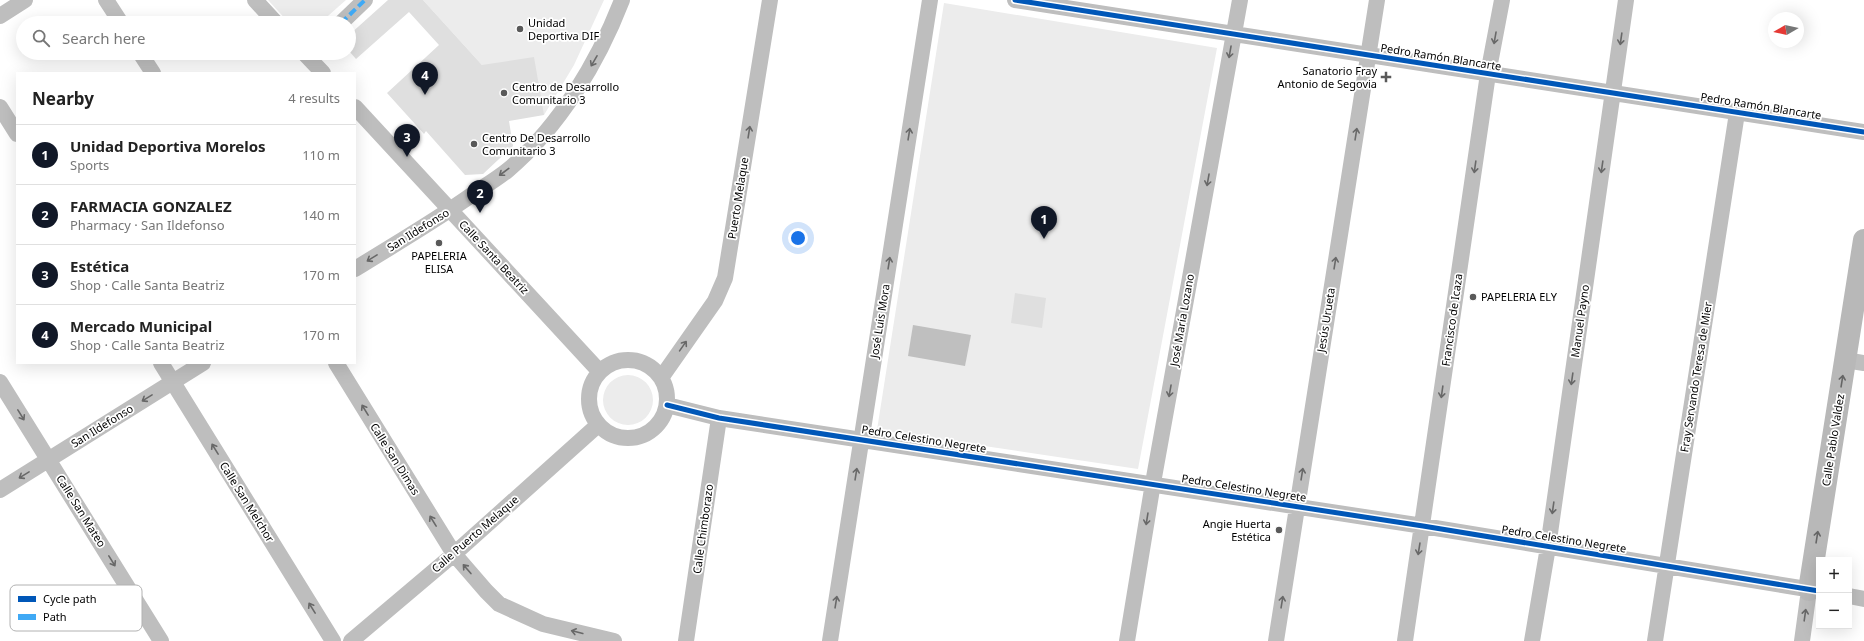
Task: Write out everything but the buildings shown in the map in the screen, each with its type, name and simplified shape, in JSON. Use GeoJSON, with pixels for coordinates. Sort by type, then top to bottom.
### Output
{"type":"FeatureCollection","features":[{"type":"Feature","properties":{"kind":"street"},"geometry":{"type":"LineString","coordinates":[[0,16],[25,0]]}},
{"type":"Feature","properties":{"kind":"street"},"geometry":{"type":"LineString","coordinates":[[106,0],[116,16]]}},
{"type":"Feature","properties":{"kind":"street"},"geometry":{"type":"LineString","coordinates":[[255,0],[270,16]]}},
{"type":"Feature","properties":{"kind":"street"},"geometry":{"type":"LineString","coordinates":[[348,16],[365,0]]}},
{"type":"Feature","properties":{"kind":"street","name":"San Ildefonso"},"geometry":{"type":"LineString","coordinates":[[356,268],[451,210],[507,171],[518,161],[562,111],[604,43],[622,0]]}},
{"type":"Feature","properties":{"kind":"street","name":"Puerto Melaque"},"geometry":{"type":"LineString","coordinates":[[661,378],[715,301],[725,278],[770,0]]}},
{"type":"Feature","properties":{"kind":"street","name":"José Luis Mora"},"geometry":{"type":"LineString","coordinates":[[830,641],[930,0]]}},
{"type":"Feature","properties":{"kind":"street","name":"Pedro Ramón Blancarte"},"geometry":{"type":"LineString","coordinates":[[1015,0],[1087,5],[1234,34],[1368,56],[1864,132]]}},
{"type":"Feature","properties":{"kind":"street","name":"José María Lozano"},"geometry":{"type":"LineString","coordinates":[[1127,641],[1153,483],[1240,0]]}},
{"type":"Feature","properties":{"kind":"street","name":"Jesús Urueta"},"geometry":{"type":"LineString","coordinates":[[1276,641],[1377,0]]}},
{"type":"Feature","properties":{"kind":"street","name":"Francisco de Icaza"},"geometry":{"type":"LineString","coordinates":[[1405,641],[1488,74],[1502,0]]}},
{"type":"Feature","properties":{"kind":"street","name":"Manuel Payno"},"geometry":{"type":"LineString","coordinates":[[1532,641],[1548,547],[1626,0]]}},
{"type":"Feature","properties":{"kind":"street"},"geometry":{"type":"LineString","coordinates":[[145,60],[152,72]]}},
{"type":"Feature","properties":{"kind":"street"},"geometry":{"type":"LineString","coordinates":[[312,60],[322,72]]}},
{"type":"Feature","properties":{"kind":"street"},"geometry":{"type":"LineString","coordinates":[[0,108],[16,132]]}},
{"type":"Feature","properties":{"kind":"street","name":"Calle Santa Beatriz"},"geometry":{"type":"LineString","coordinates":[[356,108],[600,372]]}},
{"type":"Feature","properties":{"kind":"street","name":"Fray Servando Teresa de Mier"},"geometry":{"type":"LineString","coordinates":[[1655,641],[1737,113]]}},
{"type":"Feature","properties":{"kind":"street","name":"Calle Pablo Valdez"},"geometry":{"type":"LineString","coordinates":[[1802,641],[1814,590],[1855,361],[1864,240]]}},
{"type":"Feature","properties":{"kind":"street"},"geometry":{"type":"LineString","coordinates":[[624,360],[638,362],[651,368],[661,378],[667,395],[667,404],[662,419],[652,430],[639,437],[624,439],[609,434],[598,425],[591,412],[588,398],[592,384],[600,372],[611,364],[624,360]]}},
{"type":"Feature","properties":{"kind":"street","name":"Calle San Melchor"},"geometry":{"type":"LineString","coordinates":[[162,364],[332,641]]}},
{"type":"Feature","properties":{"kind":"street","name":"San Ildefonso"},"geometry":{"type":"LineString","coordinates":[[0,490],[202,364]]}},
{"type":"Feature","properties":{"kind":"street","name":"Calle San Dimas"},"geometry":{"type":"LineString","coordinates":[[337,364],[454,554],[486,592],[504,606],[543,624],[609,641]]}},
{"type":"Feature","properties":{"kind":"street","name":"Calle San Mateo"},"geometry":{"type":"LineString","coordinates":[[0,382],[127,585]]}},
{"type":"Feature","properties":{"kind":"street","name":"Pedro Celestino Negrete"},"geometry":{"type":"LineString","coordinates":[[667,404],[719,418],[1153,483],[1814,590]]}},
{"type":"Feature","properties":{"kind":"street","name":"Calle Chimborazo"},"geometry":{"type":"LineString","coordinates":[[686,641],[719,418]]}},
{"type":"Feature","properties":{"kind":"street","name":"Calle Puerto Melaque"},"geometry":{"type":"LineString","coordinates":[[350,641],[454,554],[598,425]]}},
{"type":"Feature","properties":{"kind":"street"},"geometry":{"type":"LineString","coordinates":[[1852,597],[1864,599]]}},
{"type":"Feature","properties":{"kind":"street","name":"Calle San Mateo"},"geometry":{"type":"LineString","coordinates":[[142,610],[161,641]]}},
{"type":"Feature","properties":{"kind":"shaded area"},"geometry":{"type":"Polygon","coordinates":[[[268,0],[346,0],[328,16],[283,16],[268,0]]]}},
{"type":"Feature","properties":{"kind":"shaded area","name":"Unidad Deportiva DIF"},"geometry":{"type":"Polygon","coordinates":[[[423,0],[604,0],[574,65],[544,115],[482,65],[423,0]]]}},
{"type":"Feature","properties":{"kind":"shaded area"},"geometry":{"type":"Polygon","coordinates":[[[944,3],[1217,48],[1138,469],[877,430],[944,3]]]}},
{"type":"Feature","properties":{"kind":"shaded area"},"geometry":{"type":"Polygon","coordinates":[[[913,325],[971,335],[965,366],[908,356],[913,325]]]}},
{"type":"Feature","properties":{"kind":"shaded area"},"geometry":{"type":"Polygon","coordinates":[[[623,375],[633,375],[646,382],[653,395],[653,405],[646,418],[633,425],[623,425],[614,421],[607,414],[603,405],[603,395],[607,386],[614,379],[623,375]]]}},
{"type":"Feature","properties":{"kind":"marked path"},"geometry":{"type":"LineString","coordinates":[[348,16],[365,0]]}},
{"type":"Feature","properties":{"kind":"cycle path"},"geometry":{"type":"LineString","coordinates":[[1015,0],[1864,132]]}},
{"type":"Feature","properties":{"kind":"cycle path"},"geometry":{"type":"LineString","coordinates":[[667,405],[719,418],[1423,526],[1816,591]]}},
{"type":"Feature","properties":{"kind":"place","name":"Unidad Deportiva DIF"},"geometry":{"type":"Point","coordinates":[520,29]}},
{"type":"Feature","properties":{"kind":"place","name":"Sanatorio Fray Antonio de Segovia"},"geometry":{"type":"Point","coordinates":[1386,77]}},
{"type":"Feature","properties":{"kind":"place","name":"Centro de Desarrollo Comunitario 3"},"geometry":{"type":"Point","coordinates":[504,93]}},
{"type":"Feature","properties":{"kind":"place","name":"Mercado Municipal"},"geometry":{"type":"Point","coordinates":[425,95]}},
{"type":"Feature","properties":{"kind":"place","name":"Centro De Desarrollo Comunitario 3"},"geometry":{"type":"Point","coordinates":[474,144]}},
{"type":"Feature","properties":{"kind":"place","name":"Estética"},"geometry":{"type":"Point","coordinates":[407,157]}},
{"type":"Feature","properties":{"kind":"place","name":"FARMACIA GONZALEZ"},"geometry":{"type":"Point","coordinates":[480,213]}},
{"type":"Feature","properties":{"kind":"place","name":"Unidad Deportiva Morelos"},"geometry":{"type":"Point","coordinates":[1044,239]}},
{"type":"Feature","properties":{"kind":"place","name":"PAPELERIA ELISA"},"geometry":{"type":"Point","coordinates":[439,243]}},
{"type":"Feature","properties":{"kind":"place","name":"PAPELERIA ELY"},"geometry":{"type":"Point","coordinates":[1473,297]}},
{"type":"Feature","properties":{"kind":"place","name":"Angie Huerta Estética"},"geometry":{"type":"Point","coordinates":[1279,530]}}]}
